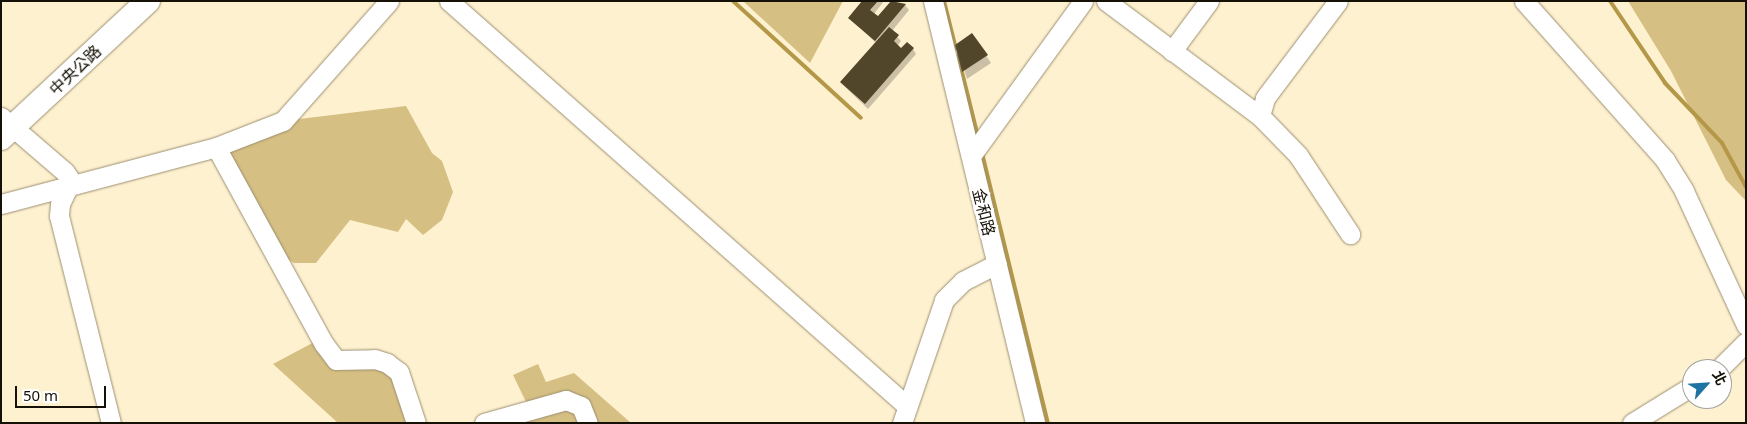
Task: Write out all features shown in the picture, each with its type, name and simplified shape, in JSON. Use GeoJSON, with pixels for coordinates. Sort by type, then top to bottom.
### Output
{"type":"FeatureCollection","features":[{"type":"Feature","properties":{"kind":"main road","name":"中央公路"},"geometry":{"type":"LineString","coordinates":[[5,128],[148,1]]}},
{"type":"Feature","properties":{"kind":"street"},"geometry":{"type":"LineString","coordinates":[[1,204],[216,147],[283,121],[389,1]]}},
{"type":"Feature","properties":{"kind":"street"},"geometry":{"type":"LineString","coordinates":[[449,1],[904,414],[944,300],[963,281],[997,264]]}},
{"type":"Feature","properties":{"kind":"street","name":"金和路"},"geometry":{"type":"LineString","coordinates":[[933,1],[1035,423]]}},
{"type":"Feature","properties":{"kind":"street"},"geometry":{"type":"LineString","coordinates":[[971,156],[1083,1]]}},
{"type":"Feature","properties":{"kind":"street"},"geometry":{"type":"LineString","coordinates":[[1106,1],[1260,116],[1298,155],[1350,234]]}},
{"type":"Feature","properties":{"kind":"street"},"geometry":{"type":"LineString","coordinates":[[1172,51],[1208,1]]}},
{"type":"Feature","properties":{"kind":"street"},"geometry":{"type":"LineString","coordinates":[[1260,116],[1265,98],[1338,1]]}},
{"type":"Feature","properties":{"kind":"street"},"geometry":{"type":"LineString","coordinates":[[1524,1],[1665,160],[1684,191],[1746,325]]}},
{"type":"Feature","properties":{"kind":"street"},"geometry":{"type":"LineString","coordinates":[[5,128],[65,172],[71,181],[66,187],[60,204],[59,216],[111,423]]}},
{"type":"Feature","properties":{"kind":"street"},"geometry":{"type":"LineString","coordinates":[[216,147],[336,360],[375,359],[387,363],[399,372],[416,423]]}},
{"type":"Feature","properties":{"kind":"street"},"geometry":{"type":"LineString","coordinates":[[1729,359],[1746,342]]}},
{"type":"Feature","properties":{"kind":"street"},"geometry":{"type":"LineString","coordinates":[[1632,423],[1682,392]]}},
{"type":"Feature","properties":{"kind":"street"},"geometry":{"type":"LineString","coordinates":[[484,423],[566,400],[581,406],[588,423]]}},
{"type":"Feature","properties":{"kind":"shaded area"},"geometry":{"type":"Polygon","coordinates":[[[743,1],[843,1],[810,63],[743,1]]]}},
{"type":"Feature","properties":{"kind":"shaded area"},"geometry":{"type":"Polygon","coordinates":[[[1628,1],[1746,1],[1746,201],[1726,180],[1671,71],[1628,1]]]}},
{"type":"Feature","properties":{"kind":"shaded area"},"geometry":{"type":"Polygon","coordinates":[[[406,106],[432,153],[442,161],[453,192],[442,220],[423,235],[406,219],[398,232],[350,220],[316,263],[294,263],[271,247],[216,147],[283,121],[406,106]]]}},
{"type":"Feature","properties":{"kind":"shaded area"},"geometry":{"type":"Polygon","coordinates":[[[318,340],[336,360],[399,372],[420,423],[338,423],[273,364],[318,340]]]}},
{"type":"Feature","properties":{"kind":"shaded area"},"geometry":{"type":"Polygon","coordinates":[[[538,364],[546,382],[574,373],[631,423],[480,423],[528,406],[513,375],[538,364]]]}},
{"type":"Feature","properties":{"kind":"building"},"geometry":{"type":"Polygon","coordinates":[[[862,1],[878,1],[870,10],[878,16],[891,1],[906,4],[875,41],[848,18],[862,1]]]}},
{"type":"Feature","properties":{"kind":"building"},"geometry":{"type":"Polygon","coordinates":[[[889,27],[899,35],[894,41],[901,48],[907,42],[914,48],[865,104],[840,82],[889,27]]]}},
{"type":"Feature","properties":{"kind":"building"},"geometry":{"type":"Polygon","coordinates":[[[972,33],[988,55],[962,72],[955,45],[972,33]]]}},
{"type":"Feature","properties":{"kind":"waterway"},"geometry":{"type":"LineString","coordinates":[[733,1],[861,118]]}},
{"type":"Feature","properties":{"kind":"waterway"},"geometry":{"type":"LineString","coordinates":[[944,1],[956,49]]}},
{"type":"Feature","properties":{"kind":"waterway"},"geometry":{"type":"LineString","coordinates":[[1610,1],[1665,83],[1722,143],[1746,187]]}},
{"type":"Feature","properties":{"kind":"waterway"},"geometry":{"type":"LineString","coordinates":[[958,56],[978,137]]}},
{"type":"Feature","properties":{"kind":"waterway"},"geometry":{"type":"LineString","coordinates":[[982,153],[1048,423]]}}]}
